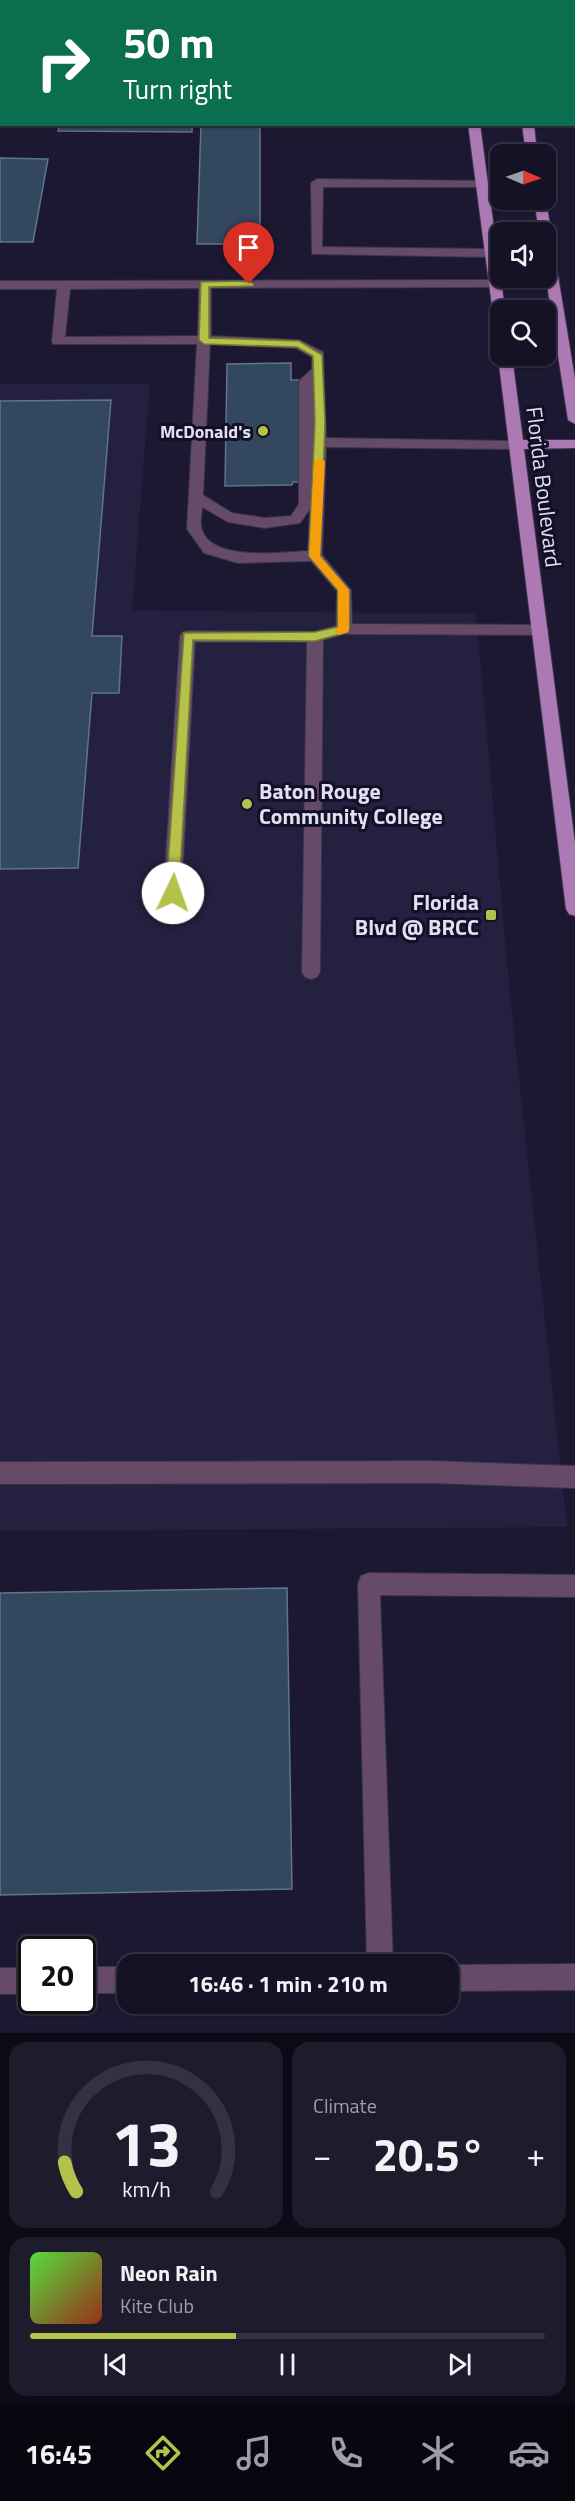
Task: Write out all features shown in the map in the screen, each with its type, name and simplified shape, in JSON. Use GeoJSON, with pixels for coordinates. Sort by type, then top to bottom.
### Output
{"type":"FeatureCollection","features":[{"type":"Feature","properties":{"kind":"main road"},"geometry":{"type":"LineString","coordinates":[[474,126],[490,246]]}},
{"type":"Feature","properties":{"kind":"main road"},"geometry":{"type":"LineString","coordinates":[[528,126],[531,144]]}},
{"type":"Feature","properties":{"kind":"main road","name":"Florida Boulevard"},"geometry":{"type":"LineString","coordinates":[[554,288],[575,420]]}},
{"type":"Feature","properties":{"kind":"main road","name":"Florida Boulevard"},"geometry":{"type":"LineString","coordinates":[[505,366],[575,909]]}},
{"type":"Feature","properties":{"kind":"main road"},"geometry":{"type":"LineString","coordinates":[[516,445],[575,444]]}},
{"type":"Feature","properties":{"kind":"street"},"geometry":{"type":"LineString","coordinates":[[481,183],[317,183],[316,251],[490,253]]}},
{"type":"Feature","properties":{"kind":"street"},"geometry":{"type":"LineString","coordinates":[[205,284],[194,529],[209,549],[238,558],[315,556]]}},
{"type":"Feature","properties":{"kind":"street"},"geometry":{"type":"LineString","coordinates":[[0,285],[490,284]]}},
{"type":"Feature","properties":{"kind":"street"},"geometry":{"type":"LineString","coordinates":[[64,285],[58,341],[204,340],[299,344],[318,355],[320,442],[315,556],[344,590],[344,629]]}},
{"type":"Feature","properties":{"kind":"street"},"geometry":{"type":"LineString","coordinates":[[196,497],[228,516],[265,522],[295,520],[306,504],[306,381],[318,371]]}},
{"type":"Feature","properties":{"kind":"street"},"geometry":{"type":"LineString","coordinates":[[320,442],[516,445]]}},
{"type":"Feature","properties":{"kind":"street"},"geometry":{"type":"LineString","coordinates":[[171,917],[188,636],[315,636],[344,629],[540,630]]}},
{"type":"Feature","properties":{"kind":"street"},"geometry":{"type":"LineString","coordinates":[[311,972],[315,636]]}},
{"type":"Feature","properties":{"kind":"street"},"geometry":{"type":"LineString","coordinates":[[0,1473],[431,1473],[575,1477]]}},
{"type":"Feature","properties":{"kind":"street"},"geometry":{"type":"LineString","coordinates":[[380,1954],[369,1584],[575,1586]]}},
{"type":"Feature","properties":{"kind":"street"},"geometry":{"type":"LineString","coordinates":[[459,1978],[575,1977]]}},
{"type":"Feature","properties":{"kind":"street"},"geometry":{"type":"LineString","coordinates":[[96,1980],[117,1980]]}},
{"type":"Feature","properties":{"kind":"street"},"geometry":{"type":"LineString","coordinates":[[0,1981],[18,1981]]}},
{"type":"Feature","properties":{"kind":"shaded area","name":"Baton Rouge Community College"},"geometry":{"type":"Polygon","coordinates":[[[0,384],[150,384],[132,610],[476,614],[510,994],[567,1527],[0,1531],[0,384]]]}},
{"type":"Feature","properties":{"kind":"building"},"geometry":{"type":"Polygon","coordinates":[[[59,126],[192,126],[192,132],[58,131],[59,126]]]}},
{"type":"Feature","properties":{"kind":"building"},"geometry":{"type":"Polygon","coordinates":[[[201,126],[260,126],[260,244],[197,244],[201,126]]]}},
{"type":"Feature","properties":{"kind":"building"},"geometry":{"type":"Polygon","coordinates":[[[0,158],[48,159],[33,242],[0,242],[0,158]]]}},
{"type":"Feature","properties":{"kind":"building","name":"McDonald's"},"geometry":{"type":"Polygon","coordinates":[[[291,363],[291,380],[299,380],[302,482],[293,482],[292,485],[225,486],[227,364],[291,363]]]}},
{"type":"Feature","properties":{"kind":"building"},"geometry":{"type":"Polygon","coordinates":[[[111,400],[92,636],[122,636],[119,693],[92,693],[78,868],[0,869],[0,401],[111,400]]]}},
{"type":"Feature","properties":{"kind":"building"},"geometry":{"type":"Polygon","coordinates":[[[287,1588],[292,1889],[0,1895],[0,1593],[287,1588]]]}},
{"type":"Feature","properties":{"kind":"slow traffic"},"geometry":{"type":"LineString","coordinates":[[319,461],[315,556],[344,590],[344,629],[339,630]]}},
{"type":"Feature","properties":{"kind":"place","name":"McDonald's"},"geometry":{"type":"Point","coordinates":[263,431]}},
{"type":"Feature","properties":{"kind":"place","name":"Baton Rouge Community College"},"geometry":{"type":"Point","coordinates":[247,804]}},
{"type":"Feature","properties":{"kind":"place","name":"Florida Blvd @ BRCC"},"geometry":{"type":"Point","coordinates":[491,915]}},
{"type":"Feature","properties":{"kind":"route"},"geometry":{"type":"LineString","coordinates":[[173,893],[188,636],[315,636],[344,629],[344,590],[315,556],[320,422],[318,355],[299,344],[278,341],[204,340],[205,284],[249,284]]}}]}
